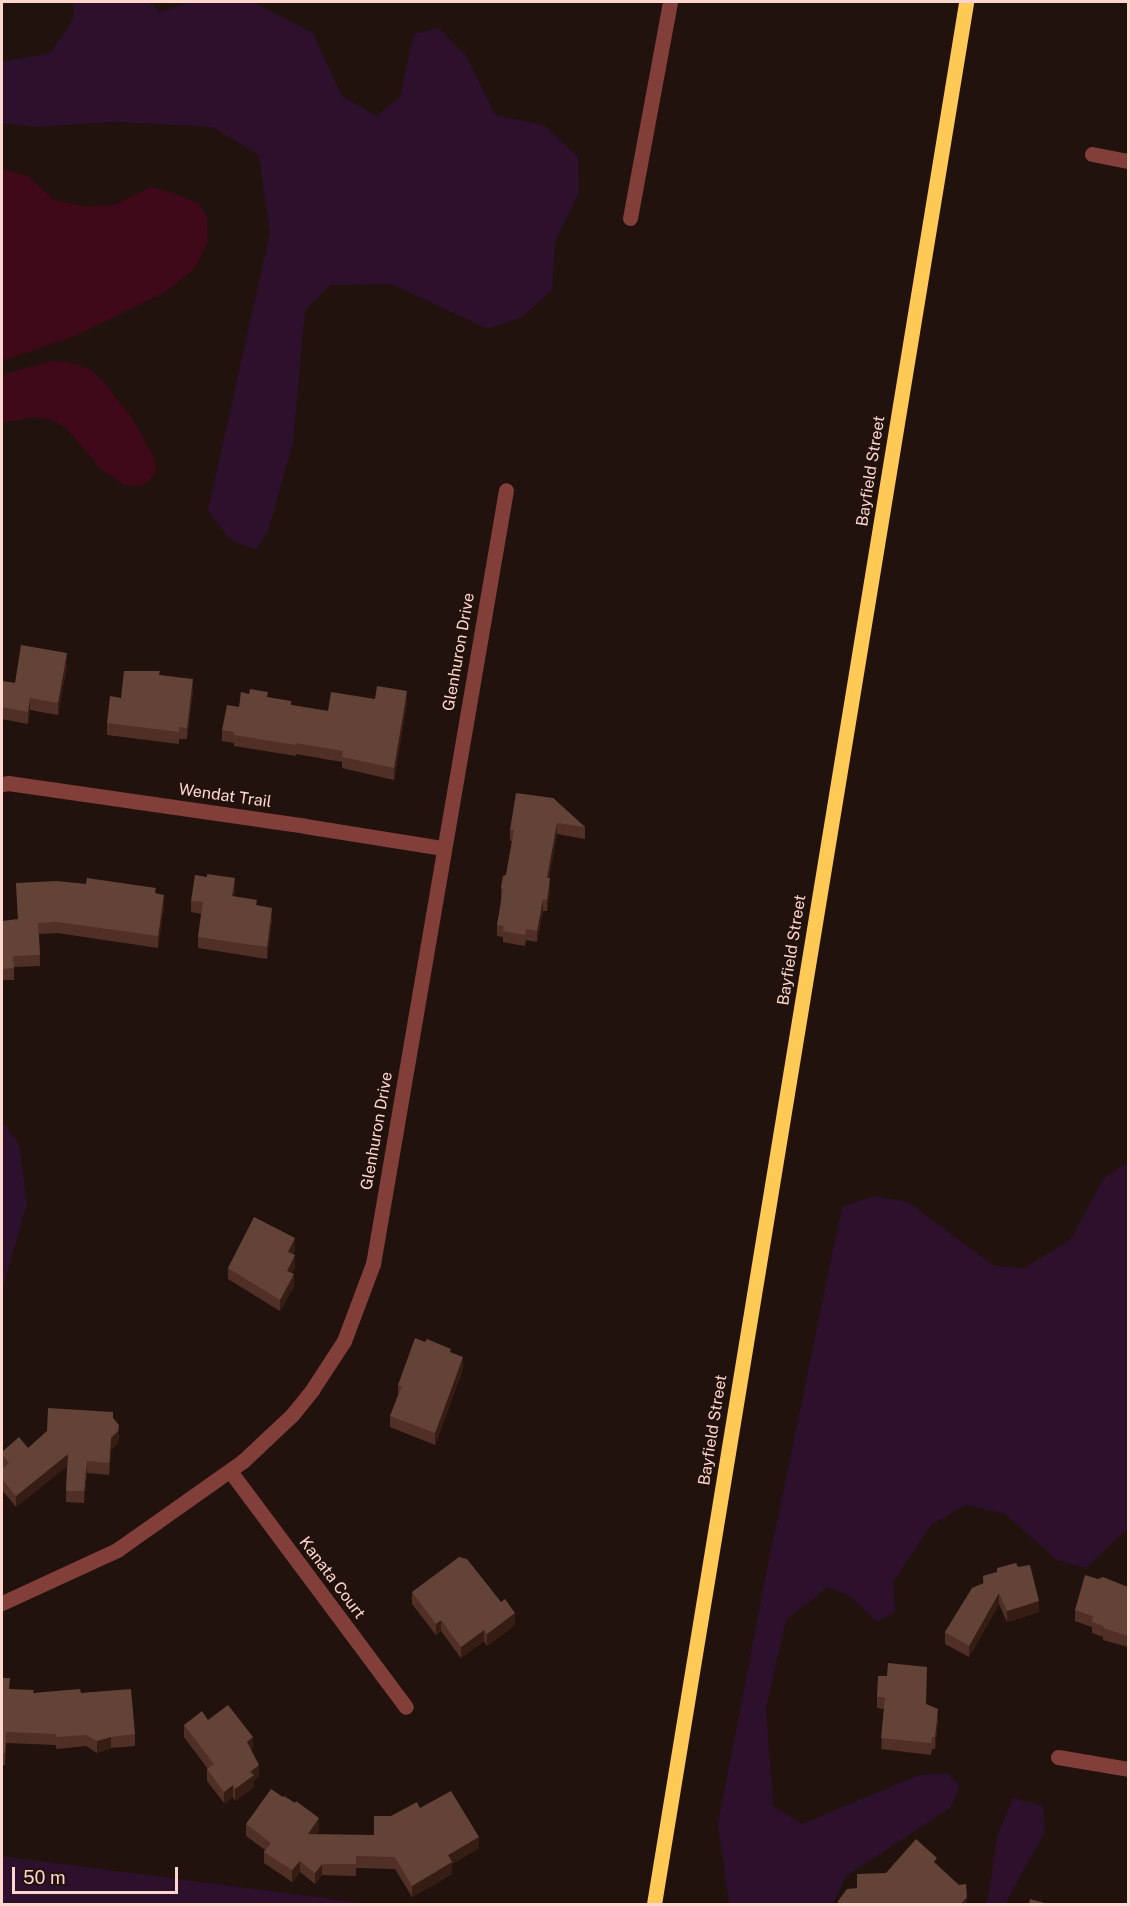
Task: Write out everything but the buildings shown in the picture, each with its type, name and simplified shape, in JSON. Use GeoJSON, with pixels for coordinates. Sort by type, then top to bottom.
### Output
{"type":"FeatureCollection","features":[{"type":"Feature","properties":{"kind":"main road","name":"Bayfield Street"},"geometry":{"type":"LineString","coordinates":[[654,1905],[966,2]]}},
{"type":"Feature","properties":{"kind":"street"},"geometry":{"type":"LineString","coordinates":[[630,218],[670,2]]}},
{"type":"Feature","properties":{"kind":"street"},"geometry":{"type":"LineString","coordinates":[[1092,154],[1128,160]]}},
{"type":"Feature","properties":{"kind":"street","name":"Glenhuron Drive"},"geometry":{"type":"LineString","coordinates":[[2,1603],[117,1550],[230,1471],[268,1439],[312,1390],[344,1341],[373,1264],[506,490]]}},
{"type":"Feature","properties":{"kind":"street","name":"Wendat Trail"},"geometry":{"type":"LineString","coordinates":[[2,784],[305,826],[443,848]]}},
{"type":"Feature","properties":{"kind":"street","name":"Kanata Court"},"geometry":{"type":"LineString","coordinates":[[230,1471],[406,1707]]}},
{"type":"Feature","properties":{"kind":"street"},"geometry":{"type":"LineString","coordinates":[[1058,1757],[1128,1769]]}},
{"type":"Feature","properties":{"kind":"shaded area"},"geometry":{"type":"Polygon","coordinates":[[[74,2],[149,2],[160,12],[189,2],[253,2],[313,33],[342,96],[376,116],[400,97],[414,34],[439,28],[467,57],[495,115],[544,125],[578,157],[579,192],[555,242],[552,290],[522,317],[488,329],[391,284],[330,285],[305,310],[293,442],[269,529],[256,550],[229,539],[208,510],[270,233],[259,155],[212,127],[115,122],[37,127],[2,123],[2,58],[6,61],[50,53],[73,20],[74,2]]]}},
{"type":"Feature","properties":{"kind":"shaded area"},"geometry":{"type":"Polygon","coordinates":[[[2,169],[28,176],[54,200],[88,207],[115,205],[151,187],[176,194],[199,204],[207,216],[208,242],[195,268],[165,292],[75,336],[2,361],[2,169]]]}},
{"type":"Feature","properties":{"kind":"shaded area"},"geometry":{"type":"Polygon","coordinates":[[[51,361],[68,362],[90,369],[105,383],[133,420],[155,459],[156,472],[148,482],[138,486],[125,485],[102,470],[66,428],[51,419],[34,417],[2,423],[2,375],[51,361]]]}},
{"type":"Feature","properties":{"kind":"shaded area"},"geometry":{"type":"Polygon","coordinates":[[[4,1123],[19,1144],[27,1204],[2,1290],[2,1124],[4,1123]]]}},
{"type":"Feature","properties":{"kind":"shaded area"},"geometry":{"type":"Polygon","coordinates":[[[1128,1162],[1128,1528],[1086,1568],[1057,1560],[1005,1514],[966,1505],[932,1524],[893,1582],[895,1612],[877,1622],[850,1596],[828,1587],[786,1620],[766,1708],[773,1806],[802,1824],[919,1775],[947,1773],[960,1786],[950,1808],[846,1876],[833,1904],[729,1904],[718,1824],[766,1575],[842,1207],[873,1196],[908,1202],[993,1265],[1023,1269],[1071,1239],[1103,1179],[1128,1162]]]}},
{"type":"Feature","properties":{"kind":"shaded area"},"geometry":{"type":"Polygon","coordinates":[[[1013,1798],[1043,1806],[1045,1832],[1006,1904],[984,1904],[988,1899],[997,1837],[1013,1798]]]}},
{"type":"Feature","properties":{"kind":"shaded area"},"geometry":{"type":"Polygon","coordinates":[[[2,1856],[370,1904],[2,1904],[2,1856]]]}}]}
